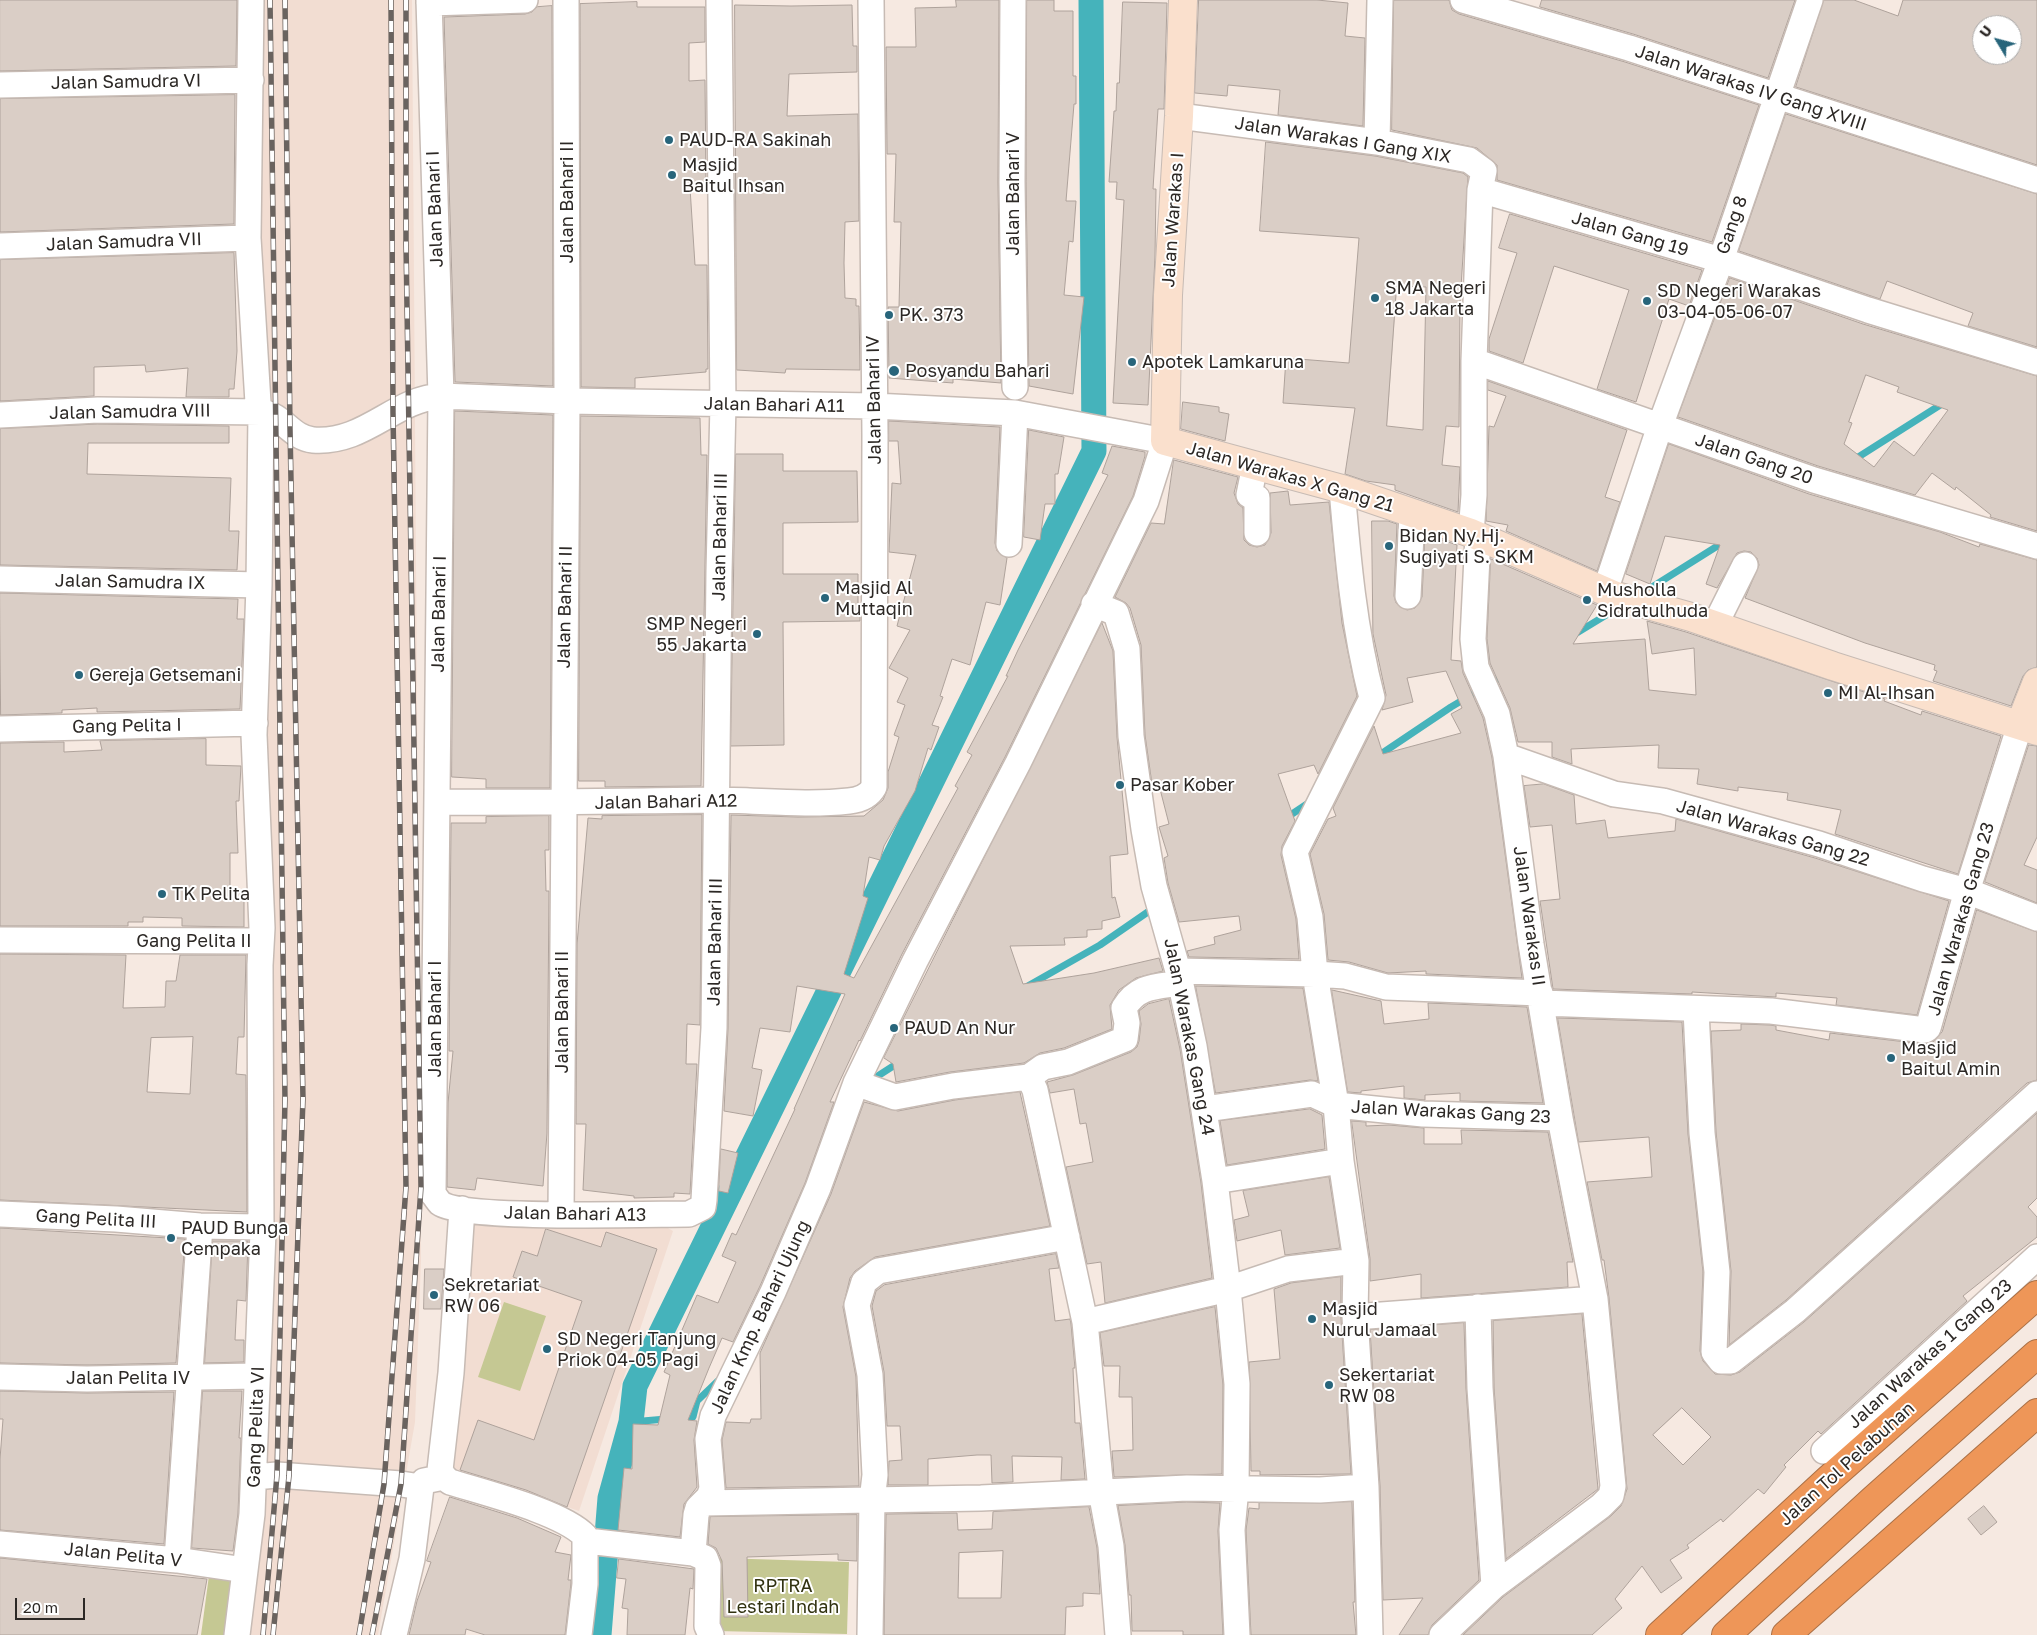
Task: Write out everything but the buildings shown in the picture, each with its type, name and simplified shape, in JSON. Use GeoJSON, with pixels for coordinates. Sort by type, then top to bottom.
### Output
{"type":"FeatureCollection","features":[{"type":"Feature","properties":{"kind":"highway","name":"Jalan Tol Pelabuhan"},"geometry":{"type":"LineString","coordinates":[[1660,1635],[1829,1479],[2037,1295]]}},
{"type":"Feature","properties":{"kind":"highway"},"geometry":{"type":"LineString","coordinates":[[1726,1635],[1873,1500],[2037,1354]]}},
{"type":"Feature","properties":{"kind":"highway"},"geometry":{"type":"LineString","coordinates":[[1786,1635],[2037,1413]]}},
{"type":"Feature","properties":{"kind":"street","name":"Gang Pelita II"},"geometry":{"type":"LineString","coordinates":[[0,940],[260,941],[262,928],[255,723],[260,585],[261,412],[258,403],[248,238],[251,0]]}},
{"type":"Feature","properties":{"kind":"street"},"geometry":{"type":"LineString","coordinates":[[429,1],[525,0]]}},
{"type":"Feature","properties":{"kind":"street","name":"Jalan Bahari II"},"geometry":{"type":"LineString","coordinates":[[561,1215],[567,402],[566,0]]}},
{"type":"Feature","properties":{"kind":"street","name":"Jalan Bahari III"},"geometry":{"type":"LineString","coordinates":[[689,1214],[703,1207],[704,1200],[714,1028],[717,842],[715,800],[723,404],[719,0]]}},
{"type":"Feature","properties":{"kind":"street","name":"Jalan Bahari IV"},"geometry":{"type":"LineString","coordinates":[[871,0],[876,771]]}},
{"type":"Feature","properties":{"kind":"street","name":"Jalan Bahari V"},"geometry":{"type":"LineString","coordinates":[[1013,0],[1012,182],[1015,387]]}},
{"type":"Feature","properties":{"kind":"street","name":"Jalan Warakas I"},"geometry":{"type":"LineString","coordinates":[[1152,438],[1168,294],[1179,116],[1183,0]]}},
{"type":"Feature","properties":{"kind":"street"},"geometry":{"type":"LineString","coordinates":[[1377,142],[1380,0]]}},
{"type":"Feature","properties":{"kind":"street","name":"Jalan Warakas IV Gang XVIII"},"geometry":{"type":"LineString","coordinates":[[1463,0],[1629,48],[2037,180]]}},
{"type":"Feature","properties":{"kind":"street","name":"Gang 8"},"geometry":{"type":"LineString","coordinates":[[1616,595],[1660,426],[1810,0]]}},
{"type":"Feature","properties":{"kind":"street","name":"Jalan Bahari I"},"geometry":{"type":"LineString","coordinates":[[429,1],[441,396],[434,1194],[441,1204],[462,1209]]}},
{"type":"Feature","properties":{"kind":"street","name":"Jalan Samudra VI"},"geometry":{"type":"LineString","coordinates":[[0,85],[251,80]]}},
{"type":"Feature","properties":{"kind":"street","name":"Jalan Warakas I Gang XIX"},"geometry":{"type":"LineString","coordinates":[[1179,116],[1377,142],[1469,160],[1477,164],[1484,171],[1480,190]]}},
{"type":"Feature","properties":{"kind":"street","name":"Jalan Gang 19"},"geometry":{"type":"LineString","coordinates":[[1480,190],[1720,260],[1868,310],[2034,360]]}},
{"type":"Feature","properties":{"kind":"street","name":"Jalan Warakas II"},"geometry":{"type":"LineString","coordinates":[[1442,1635],[1494,1586],[1602,1506],[1610,1496],[1613,1486],[1595,1299],[1560,1118],[1531,944],[1506,756],[1497,714],[1476,667],[1472,639],[1475,534],[1474,361],[1480,190]]}},
{"type":"Feature","properties":{"kind":"street","name":"Jalan Samudra VII"},"geometry":{"type":"LineString","coordinates":[[0,246],[248,238]]}},
{"type":"Feature","properties":{"kind":"street","name":"Jalan Gang 20"},"geometry":{"type":"LineString","coordinates":[[1474,361],[1814,480],[2037,546]]}},
{"type":"Feature","properties":{"kind":"street","name":"Jalan Bahari A11"},"geometry":{"type":"LineString","coordinates":[[261,412],[275,415],[297,436],[322,440],[350,435],[368,429],[408,404],[425,397],[441,396],[567,402],[874,406],[1026,415],[1152,438]]}},
{"type":"Feature","properties":{"kind":"street","name":"Jalan Samudra VIII"},"geometry":{"type":"LineString","coordinates":[[0,415],[98,410],[261,412]]}},
{"type":"Feature","properties":{"kind":"street"},"geometry":{"type":"LineString","coordinates":[[1009,544],[1026,415]]}},
{"type":"Feature","properties":{"kind":"street","name":"Jalan Warakas X Gang 21"},"geometry":{"type":"LineString","coordinates":[[1152,438],[1342,489],[1475,534],[1616,595],[1715,625],[1834,666],[2029,728]]}},
{"type":"Feature","properties":{"kind":"street","name":"Jalan Kmp. Bahari Ujung"},"geometry":{"type":"LineString","coordinates":[[694,1553],[698,1508],[709,1498],[712,1489],[708,1439],[713,1416],[773,1292],[915,961],[1018,763],[1094,604],[1146,501],[1152,438]]}},
{"type":"Feature","properties":{"kind":"street"},"geometry":{"type":"LineString","coordinates":[[1255,465],[1249,495],[1257,498],[1257,533]]}},
{"type":"Feature","properties":{"kind":"street"},"geometry":{"type":"LineString","coordinates":[[1336,1105],[1315,974],[1310,916],[1295,852],[1372,698],[1362,660],[1351,592],[1342,489]]}},
{"type":"Feature","properties":{"kind":"street"},"geometry":{"type":"LineString","coordinates":[[1408,596],[1412,514]]}},
{"type":"Feature","properties":{"kind":"street"},"geometry":{"type":"LineString","coordinates":[[1715,625],[1745,565]]}},
{"type":"Feature","properties":{"kind":"street","name":"Jalan Samudra IX"},"geometry":{"type":"LineString","coordinates":[[0,579],[260,585]]}},
{"type":"Feature","properties":{"kind":"street","name":"Jalan Warakas Gang 24"},"geometry":{"type":"LineString","coordinates":[[1094,604],[1116,613],[1127,650],[1130,736],[1154,886],[1180,977],[1205,1109],[1215,1181],[1237,1384],[1236,1488],[1232,1530],[1237,1635]]}},
{"type":"Feature","properties":{"kind":"street"},"geometry":{"type":"LineString","coordinates":[[2029,728],[2037,682]]}},
{"type":"Feature","properties":{"kind":"street","name":"Gang Pelita I"},"geometry":{"type":"LineString","coordinates":[[0,729],[255,723]]}},
{"type":"Feature","properties":{"kind":"street","name":"Jalan Warakas Gang 23"},"geometry":{"type":"LineString","coordinates":[[1029,1077],[1043,1067],[1068,1062],[1125,1039],[1127,1023],[1124,1008],[1136,994],[1143,989],[1180,977],[1315,974],[1346,976],[1386,987],[1696,1010],[1771,1011],[1925,1030],[1928,1028],[1967,891],[2029,728]]}},
{"type":"Feature","properties":{"kind":"street","name":"Jalan Warakas Gang 22"},"geometry":{"type":"LineString","coordinates":[[1506,756],[1614,794],[1663,801],[1819,844],[1923,879],[1967,891],[2037,918]]}},
{"type":"Feature","properties":{"kind":"street","name":"Jalan Bahari A12"},"geometry":{"type":"LineString","coordinates":[[437,802],[851,801],[870,793],[874,787],[876,771]]}},
{"type":"Feature","properties":{"kind":"street","name":"Gang Pelita VI"},"geometry":{"type":"LineString","coordinates":[[237,1635],[254,1476],[256,1376],[259,1358],[264,1243],[257,1228],[260,941]]}},
{"type":"Feature","properties":{"kind":"street"},"geometry":{"type":"LineString","coordinates":[[1696,1010],[1702,1133],[1717,1272],[1714,1352],[1721,1362],[1731,1361],[1795,1311],[2037,1094]]}},
{"type":"Feature","properties":{"kind":"street"},"geometry":{"type":"LineString","coordinates":[[863,1086],[896,1097],[953,1086],[1029,1077],[1035,1090],[1084,1322],[1101,1491],[1111,1546],[1118,1635]]}},
{"type":"Feature","properties":{"kind":"street"},"geometry":{"type":"LineString","coordinates":[[1205,1109],[1312,1094],[1336,1105]]}},
{"type":"Feature","properties":{"kind":"street","name":"Jalan Warakas Gang 23"},"geometry":{"type":"LineString","coordinates":[[1370,1635],[1366,1488],[1355,1316],[1356,1261],[1341,1161],[1336,1105],[1431,1114],[1560,1118]]}},
{"type":"Feature","properties":{"kind":"street"},"geometry":{"type":"LineString","coordinates":[[1215,1181],[1341,1161]]}},
{"type":"Feature","properties":{"kind":"street"},"geometry":{"type":"LineString","coordinates":[[444,1477],[440,1470],[451,1373],[462,1209]]}},
{"type":"Feature","properties":{"kind":"street","name":"Jalan Bahari A13"},"geometry":{"type":"LineString","coordinates":[[462,1209],[492,1213],[561,1215],[689,1214]]}},
{"type":"Feature","properties":{"kind":"street","name":"Gang Pelita III"},"geometry":{"type":"LineString","coordinates":[[0,1214],[257,1228]]}},
{"type":"Feature","properties":{"kind":"street"},"geometry":{"type":"LineString","coordinates":[[177,1560],[200,1226]]}},
{"type":"Feature","properties":{"kind":"street"},"geometry":{"type":"LineString","coordinates":[[870,1635],[872,1501],[875,1475],[870,1375],[857,1305],[864,1282],[878,1272],[1067,1237]]}},
{"type":"Feature","properties":{"kind":"street","name":"Jalan Warakas 1 Gang 23"},"geometry":{"type":"LineString","coordinates":[[1824,1452],[2037,1257]]}},
{"type":"Feature","properties":{"kind":"street"},"geometry":{"type":"LineString","coordinates":[[1084,1322],[1228,1289],[1288,1269],[1356,1261]]}},
{"type":"Feature","properties":{"kind":"street"},"geometry":{"type":"LineString","coordinates":[[1355,1316],[1595,1299]]}},
{"type":"Feature","properties":{"kind":"street"},"geometry":{"type":"LineString","coordinates":[[1478,1307],[1480,1388],[1494,1586]]}},
{"type":"Feature","properties":{"kind":"street","name":"Jalan Pelita IV"},"geometry":{"type":"LineString","coordinates":[[0,1377],[191,1378],[256,1376]]}},
{"type":"Feature","properties":{"kind":"street"},"geometry":{"type":"LineString","coordinates":[[254,1476],[283,1476],[408,1484],[421,1487]]}},
{"type":"Feature","properties":{"kind":"street"},"geometry":{"type":"LineString","coordinates":[[394,1635],[412,1559],[421,1487],[424,1481],[444,1477],[555,1517],[578,1528],[590,1541],[694,1553],[705,1558],[708,1566],[708,1626],[711,1635]]}},
{"type":"Feature","properties":{"kind":"street"},"geometry":{"type":"LineString","coordinates":[[704,1503],[981,1498],[1101,1491],[1366,1488]]}},
{"type":"Feature","properties":{"kind":"street"},"geometry":{"type":"LineString","coordinates":[[579,1635],[590,1541]]}},
{"type":"Feature","properties":{"kind":"street","name":"Jalan Pelita V"},"geometry":{"type":"LineString","coordinates":[[0,1544],[177,1560],[245,1570]]}},
{"type":"Feature","properties":{"kind":"shaded area"},"geometry":{"type":"Polygon","coordinates":[[[254,0],[412,0],[421,1260],[415,1422],[378,1635],[244,1635],[265,1450],[254,0]]]}},
{"type":"Feature","properties":{"kind":"shaded area","name":"SD Negeri Tanjung Priok 04-05 Pagi"},"geometry":{"type":"Polygon","coordinates":[[[653,1219],[673,1231],[579,1511],[446,1466],[475,1220],[653,1219]]]}},
{"type":"Feature","properties":{"kind":"green space"},"geometry":{"type":"Polygon","coordinates":[[[504,1302],[546,1316],[520,1391],[478,1377],[504,1302]]]}},
{"type":"Feature","properties":{"kind":"green space","name":"RPTRA Lestari Indah"},"geometry":{"type":"Polygon","coordinates":[[[719,1558],[849,1562],[847,1634],[716,1631],[719,1558]]]}},
{"type":"Feature","properties":{"kind":"green space"},"geometry":{"type":"Polygon","coordinates":[[[210,1568],[238,1571],[230,1635],[201,1635],[210,1568]]]}},
{"type":"Feature","properties":{"kind":"waterway"},"geometry":{"type":"LineString","coordinates":[[599,1635],[610,1498],[631,1422],[635,1386],[1094,451],[1091,0]]}},
{"type":"Feature","properties":{"kind":"waterway"},"geometry":{"type":"LineString","coordinates":[[1852,461],[1945,402]]}},
{"type":"Feature","properties":{"kind":"waterway"},"geometry":{"type":"LineString","coordinates":[[1641,594],[1727,540]]}},
{"type":"Feature","properties":{"kind":"waterway"},"geometry":{"type":"LineString","coordinates":[[1575,634],[1621,606]]}},
{"type":"Feature","properties":{"kind":"waterway"},"geometry":{"type":"LineString","coordinates":[[1375,758],[1451,707],[1505,675]]}},
{"type":"Feature","properties":{"kind":"waterway"},"geometry":{"type":"LineString","coordinates":[[1286,818],[1310,802]]}},
{"type":"Feature","properties":{"kind":"waterway"},"geometry":{"type":"LineString","coordinates":[[1026,987],[1100,945],[1155,907]]}},
{"type":"Feature","properties":{"kind":"waterway"},"geometry":{"type":"LineString","coordinates":[[870,1081],[901,1061]]}},
{"type":"Feature","properties":{"kind":"waterway"},"geometry":{"type":"LineString","coordinates":[[680,1418],[693,1417],[697,1401],[722,1377]]}},
{"type":"Feature","properties":{"kind":"waterway"},"geometry":{"type":"LineString","coordinates":[[631,1422],[666,1419]]}},
{"type":"Feature","properties":{"kind":"railway"},"geometry":{"type":"LineString","coordinates":[[263,1635],[277,1475],[285,1099],[270,0]]}},
{"type":"Feature","properties":{"kind":"railway"},"geometry":{"type":"LineString","coordinates":[[273,1635],[289,1476],[303,1099],[290,429],[285,0]]}},
{"type":"Feature","properties":{"kind":"railway"},"geometry":{"type":"LineString","coordinates":[[359,1635],[384,1484],[406,1187],[393,413],[391,0]]}},
{"type":"Feature","properties":{"kind":"railway"},"geometry":{"type":"LineString","coordinates":[[372,1635],[401,1484],[421,1187],[406,244],[406,0]]}},
{"type":"Feature","properties":{"kind":"place","name":"PAUD-RA Sakinah"},"geometry":{"type":"Point","coordinates":[669,140]}},
{"type":"Feature","properties":{"kind":"place","name":"Masjid Baitul Ihsan"},"geometry":{"type":"Point","coordinates":[672,175]}},
{"type":"Feature","properties":{"kind":"place","name":"SMA Negeri 18 Jakarta"},"geometry":{"type":"Point","coordinates":[1375,298]}},
{"type":"Feature","properties":{"kind":"place","name":"SD Negeri Warakas 03-04-05-06-07"},"geometry":{"type":"Point","coordinates":[1647,301]}},
{"type":"Feature","properties":{"kind":"place","name":"PK. 373"},"geometry":{"type":"Point","coordinates":[889,315]}},
{"type":"Feature","properties":{"kind":"place","name":"Apotek Lamkaruna"},"geometry":{"type":"Point","coordinates":[1132,362]}},
{"type":"Feature","properties":{"kind":"place","name":"Posyandu Bahari"},"geometry":{"type":"Point","coordinates":[894,371]}},
{"type":"Feature","properties":{"kind":"place","name":"Bidan Ny.Hj. Sugiyati S. SKM"},"geometry":{"type":"Point","coordinates":[1389,546]}},
{"type":"Feature","properties":{"kind":"place","name":"Masjid Al Muttaqin"},"geometry":{"type":"Point","coordinates":[825,598]}},
{"type":"Feature","properties":{"kind":"place","name":"Musholla Sidratulhuda"},"geometry":{"type":"Point","coordinates":[1587,600]}},
{"type":"Feature","properties":{"kind":"place","name":"SMP Negeri 55 Jakarta"},"geometry":{"type":"Point","coordinates":[757,634]}},
{"type":"Feature","properties":{"kind":"place","name":"Gereja Getsemani"},"geometry":{"type":"Point","coordinates":[79,675]}},
{"type":"Feature","properties":{"kind":"place","name":"MI Al-Ihsan"},"geometry":{"type":"Point","coordinates":[1828,693]}},
{"type":"Feature","properties":{"kind":"place","name":"Pasar Kober"},"geometry":{"type":"Point","coordinates":[1120,785]}},
{"type":"Feature","properties":{"kind":"place","name":"TK Pelita"},"geometry":{"type":"Point","coordinates":[162,894]}},
{"type":"Feature","properties":{"kind":"place","name":"PAUD An Nur"},"geometry":{"type":"Point","coordinates":[894,1028]}},
{"type":"Feature","properties":{"kind":"place","name":"Masjid Baitul Amin"},"geometry":{"type":"Point","coordinates":[1891,1058]}},
{"type":"Feature","properties":{"kind":"place","name":"PAUD Bunga Cempaka"},"geometry":{"type":"Point","coordinates":[171,1238]}},
{"type":"Feature","properties":{"kind":"place","name":"Sekretariat RW 06"},"geometry":{"type":"Point","coordinates":[434,1295]}},
{"type":"Feature","properties":{"kind":"place","name":"Masjid Nurul Jamaal"},"geometry":{"type":"Point","coordinates":[1312,1319]}},
{"type":"Feature","properties":{"kind":"place","name":"SD Negeri Tanjung Priok 04-05 Pagi"},"geometry":{"type":"Point","coordinates":[547,1349]}},
{"type":"Feature","properties":{"kind":"place","name":"Sekertariat RW 08"},"geometry":{"type":"Point","coordinates":[1329,1385]}}]}
